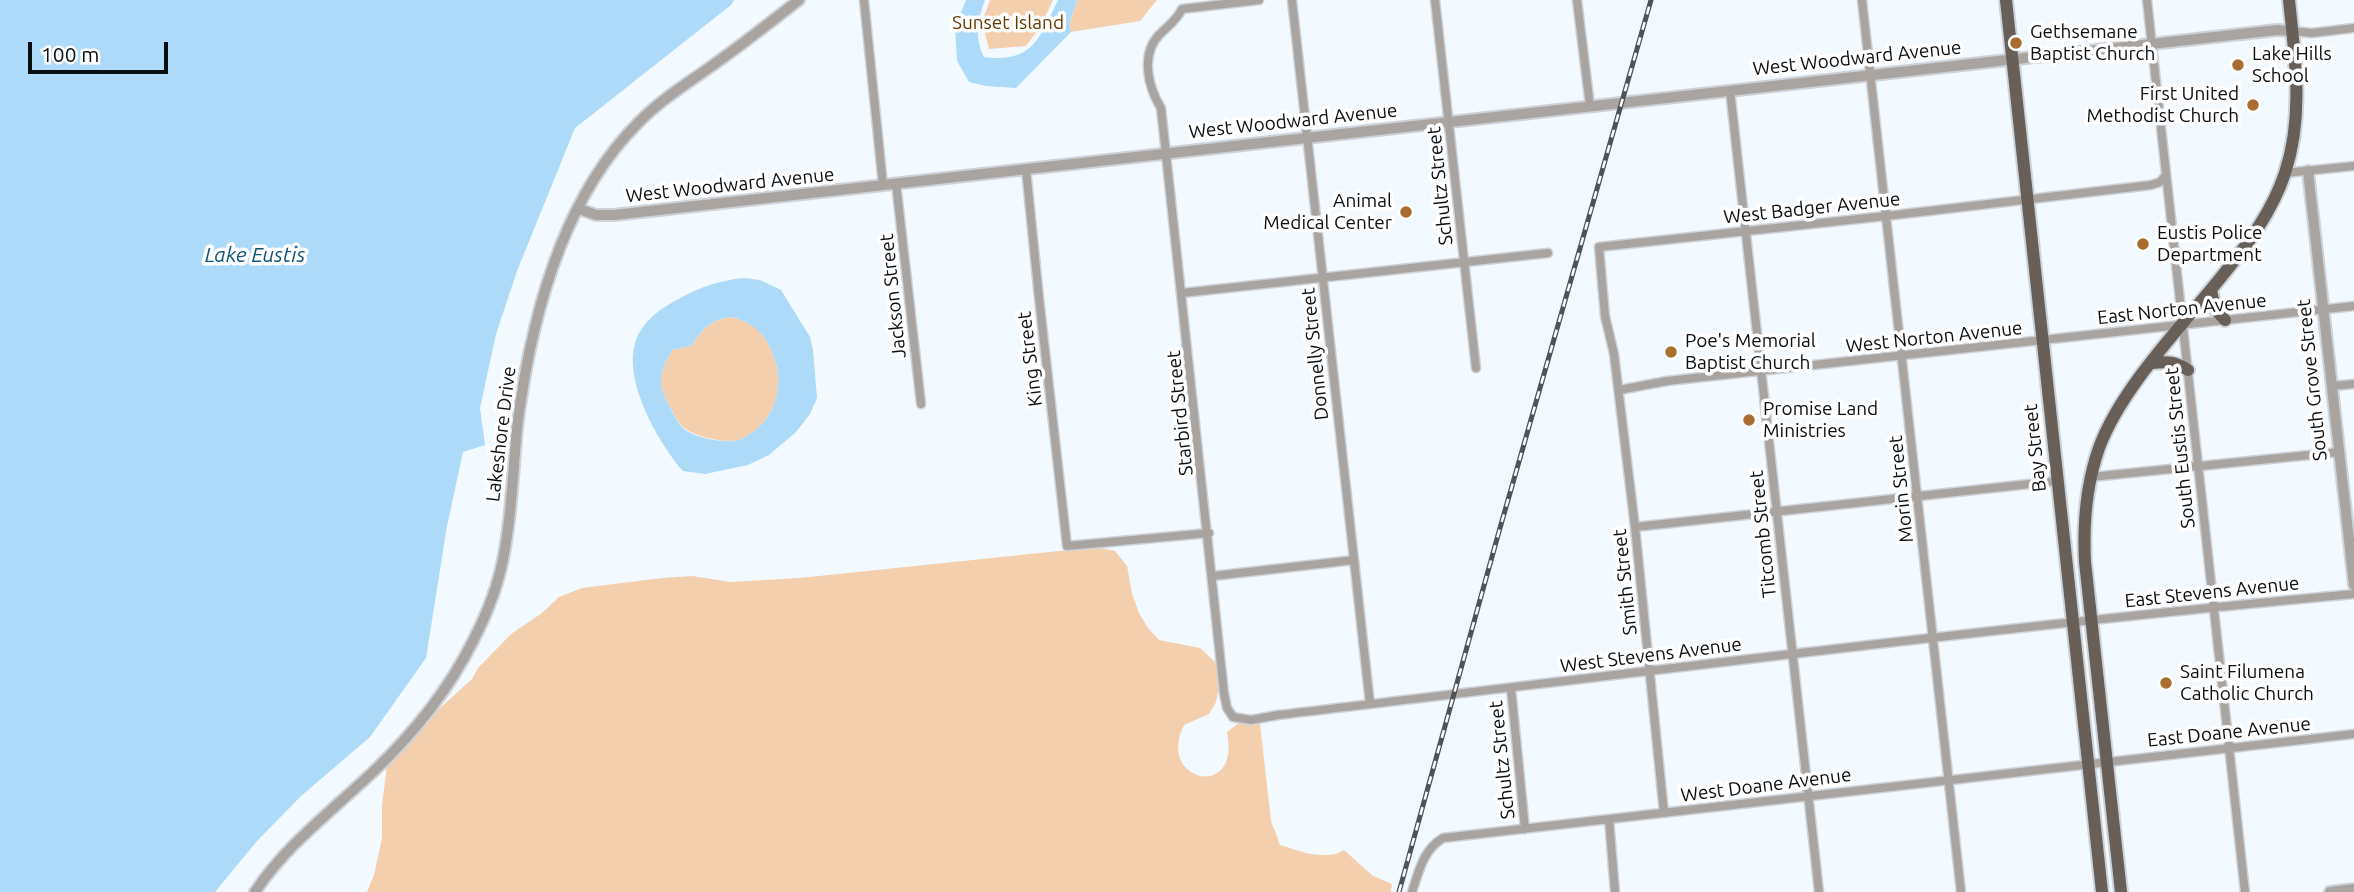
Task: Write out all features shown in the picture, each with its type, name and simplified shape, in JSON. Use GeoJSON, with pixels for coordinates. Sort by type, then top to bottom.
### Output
{"type":"FeatureCollection","features":[{"type":"Feature","properties":{"kind":"main road","name":"Bay Street"},"geometry":{"type":"LineString","coordinates":[[2006,0],[2102,892]]}},
{"type":"Feature","properties":{"kind":"main road"},"geometry":{"type":"LineString","coordinates":[[2121,892],[2085,562],[2086,507],[2091,477],[2099,448],[2115,414],[2257,230],[2273,202],[2292,149],[2298,108],[2289,0]]}},
{"type":"Feature","properties":{"kind":"main road"},"geometry":{"type":"LineString","coordinates":[[2211,290],[2215,309],[2225,320]]}},
{"type":"Feature","properties":{"kind":"main road"},"geometry":{"type":"LineString","coordinates":[[2152,363],[2178,363],[2188,370]]}},
{"type":"Feature","properties":{"kind":"street","name":"Lakeshore Drive"},"geometry":{"type":"LineString","coordinates":[[255,892],[286,854],[406,739],[444,690],[473,642],[490,603],[504,554],[518,426],[535,324],[554,265],[579,209],[607,159],[640,120],[672,93],[799,0]]}},
{"type":"Feature","properties":{"kind":"street"},"geometry":{"type":"LineString","coordinates":[[864,0],[883,185]]}},
{"type":"Feature","properties":{"kind":"street","name":"Starbird Street"},"geometry":{"type":"LineString","coordinates":[[1233,717],[1227,708],[1224,693],[1167,153],[1159,104],[1150,83],[1150,51],[1159,35],[1173,25],[1182,9],[1259,0]]}},
{"type":"Feature","properties":{"kind":"street","name":"Donnelly Street"},"geometry":{"type":"LineString","coordinates":[[1292,0],[1370,704]]}},
{"type":"Feature","properties":{"kind":"street","name":"Schultz Street"},"geometry":{"type":"LineString","coordinates":[[1435,0],[1476,368]]}},
{"type":"Feature","properties":{"kind":"street"},"geometry":{"type":"LineString","coordinates":[[1577,0],[1590,106]]}},
{"type":"Feature","properties":{"kind":"street","name":"Morin Street"},"geometry":{"type":"LineString","coordinates":[[1862,0],[1962,892]]}},
{"type":"Feature","properties":{"kind":"street","name":"South Eustis Street"},"geometry":{"type":"LineString","coordinates":[[2147,0],[2245,892]]}},
{"type":"Feature","properties":{"kind":"street"},"geometry":{"type":"LineString","coordinates":[[2292,31],[2312,33],[2354,28]]}},
{"type":"Feature","properties":{"kind":"street","name":"West Woodward Avenue"},"geometry":{"type":"LineString","coordinates":[[579,209],[596,215],[614,215],[2012,58],[2277,30],[2292,31]]}},
{"type":"Feature","properties":{"kind":"street","name":"Titcomb Street"},"geometry":{"type":"LineString","coordinates":[[1730,90],[1819,892]]}},
{"type":"Feature","properties":{"kind":"street"},"geometry":{"type":"LineString","coordinates":[[2285,173],[2354,166]]}},
{"type":"Feature","properties":{"kind":"street","name":"King Street"},"geometry":{"type":"LineString","coordinates":[[1026,169],[1068,546],[1209,533]]}},
{"type":"Feature","properties":{"kind":"street","name":"South Grove Street"},"geometry":{"type":"LineString","coordinates":[[2308,171],[2339,452],[2351,526],[2354,585]]}},
{"type":"Feature","properties":{"kind":"street","name":"West Badger Avenue"},"geometry":{"type":"LineString","coordinates":[[1599,247],[2151,185],[2166,176]]}},
{"type":"Feature","properties":{"kind":"street","name":"Jackson Street"},"geometry":{"type":"LineString","coordinates":[[896,183],[921,404]]}},
{"type":"Feature","properties":{"kind":"street","name":"Smith Street"},"geometry":{"type":"LineString","coordinates":[[1599,247],[1605,316],[1619,390],[1635,527],[1664,813]]}},
{"type":"Feature","properties":{"kind":"street"},"geometry":{"type":"LineString","coordinates":[[1182,293],[1548,253]]}},
{"type":"Feature","properties":{"kind":"street","name":"East Norton Avenue"},"geometry":{"type":"LineString","coordinates":[[2043,341],[2354,306]]}},
{"type":"Feature","properties":{"kind":"street","name":"West Norton Avenue"},"geometry":{"type":"LineString","coordinates":[[1619,390],[1667,381],[2043,341]]}},
{"type":"Feature","properties":{"kind":"street"},"geometry":{"type":"LineString","coordinates":[[2332,386],[2354,384]]}},
{"type":"Feature","properties":{"kind":"street"},"geometry":{"type":"LineString","coordinates":[[2091,477],[2339,452]]}},
{"type":"Feature","properties":{"kind":"street"},"geometry":{"type":"LineString","coordinates":[[1635,527],[2057,481]]}},
{"type":"Feature","properties":{"kind":"street"},"geometry":{"type":"LineString","coordinates":[[1213,576],[1354,560]]}},
{"type":"Feature","properties":{"kind":"street","name":"East Stevens Avenue"},"geometry":{"type":"LineString","coordinates":[[2073,622],[2354,594]]}},
{"type":"Feature","properties":{"kind":"street","name":"West Stevens Avenue"},"geometry":{"type":"LineString","coordinates":[[1233,717],[1251,720],[2073,622]]}},
{"type":"Feature","properties":{"kind":"street","name":"Schultz Street"},"geometry":{"type":"LineString","coordinates":[[1511,688],[1525,829]]}},
{"type":"Feature","properties":{"kind":"street","name":"East Doane Avenue"},"geometry":{"type":"LineString","coordinates":[[2107,761],[2354,734]]}},
{"type":"Feature","properties":{"kind":"street","name":"West Doane Avenue"},"geometry":{"type":"LineString","coordinates":[[1412,892],[1431,845],[1443,838],[2107,761]]}},
{"type":"Feature","properties":{"kind":"street"},"geometry":{"type":"LineString","coordinates":[[1609,819],[1615,892]]}},
{"type":"Feature","properties":{"kind":"street"},"geometry":{"type":"LineString","coordinates":[[2330,892],[2354,889]]}},
{"type":"Feature","properties":{"kind":"green space","name":"Sunset Island"},"geometry":{"type":"Polygon","coordinates":[[[990,0],[1053,0],[1041,26],[1026,46],[989,49],[982,22],[990,0]]]}},
{"type":"Feature","properties":{"kind":"green space"},"geometry":{"type":"Polygon","coordinates":[[[1077,0],[1157,0],[1140,21],[1071,32],[1069,25],[1077,0]]]}},
{"type":"Feature","properties":{"kind":"green space"},"geometry":{"type":"Polygon","coordinates":[[[732,317],[754,327],[769,344],[777,370],[778,390],[772,409],[761,425],[741,439],[726,441],[701,436],[683,427],[666,400],[661,379],[672,350],[691,346],[708,326],[718,320],[732,317]]]}},
{"type":"Feature","properties":{"kind":"green space"},"geometry":{"type":"Polygon","coordinates":[[[1097,547],[1115,551],[1127,566],[1139,613],[1159,640],[1200,648],[1215,662],[1220,682],[1216,702],[1209,714],[1184,725],[1179,742],[1179,755],[1184,766],[1203,776],[1213,775],[1221,770],[1228,756],[1227,732],[1244,719],[1261,715],[1271,821],[1280,845],[1321,855],[1344,850],[1373,876],[1392,884],[1391,892],[367,892],[374,875],[382,838],[382,806],[387,766],[429,718],[472,679],[478,668],[511,634],[542,613],[559,597],[582,588],[662,578],[692,576],[731,582],[800,578],[1097,547]]]}},
{"type":"Feature","properties":{"kind":"water","name":"Lake Eustis"},"geometry":{"type":"Polygon","coordinates":[[[0,0],[734,0],[575,128],[517,271],[496,334],[480,408],[485,445],[463,452],[447,526],[426,658],[370,737],[301,796],[257,841],[215,892],[0,892],[0,0]]]}},
{"type":"Feature","properties":{"kind":"water"},"geometry":{"type":"Polygon","coordinates":[[[966,0],[985,0],[979,22],[979,42],[984,57],[1000,58],[1024,52],[1032,45],[1058,0],[1077,0],[1069,25],[1071,32],[1016,88],[969,82],[957,61],[955,27],[966,0]]]}},
{"type":"Feature","properties":{"kind":"water"},"geometry":{"type":"Polygon","coordinates":[[[743,278],[760,280],[781,290],[810,337],[817,398],[810,414],[796,432],[769,455],[748,465],[705,474],[683,471],[662,442],[642,404],[633,364],[634,346],[645,324],[665,307],[697,290],[719,282],[743,278]],[[732,317],[724,318],[703,330],[691,346],[672,350],[661,379],[666,400],[684,429],[692,434],[720,441],[739,440],[761,425],[772,409],[778,390],[775,360],[764,338],[754,327],[732,317]]]}},
{"type":"Feature","properties":{"kind":"railway"},"geometry":{"type":"LineString","coordinates":[[1399,892],[1651,0]]}},
{"type":"Feature","properties":{"kind":"place","name":"Gethsemane Baptist Church"},"geometry":{"type":"Point","coordinates":[2016,43]}},
{"type":"Feature","properties":{"kind":"place","name":"Lake Hills School"},"geometry":{"type":"Point","coordinates":[2238,65]}},
{"type":"Feature","properties":{"kind":"place","name":"First United Methodist Church"},"geometry":{"type":"Point","coordinates":[2253,105]}},
{"type":"Feature","properties":{"kind":"place","name":"Animal Medical Center"},"geometry":{"type":"Point","coordinates":[1406,212]}},
{"type":"Feature","properties":{"kind":"place","name":"Eustis Police Department"},"geometry":{"type":"Point","coordinates":[2143,244]}},
{"type":"Feature","properties":{"kind":"place","name":"Poe's Memorial Baptist Church"},"geometry":{"type":"Point","coordinates":[1671,352]}},
{"type":"Feature","properties":{"kind":"place","name":"Promise Land Ministries"},"geometry":{"type":"Point","coordinates":[1749,420]}},
{"type":"Feature","properties":{"kind":"place","name":"Saint Filumena Catholic Church"},"geometry":{"type":"Point","coordinates":[2166,683]}}]}
